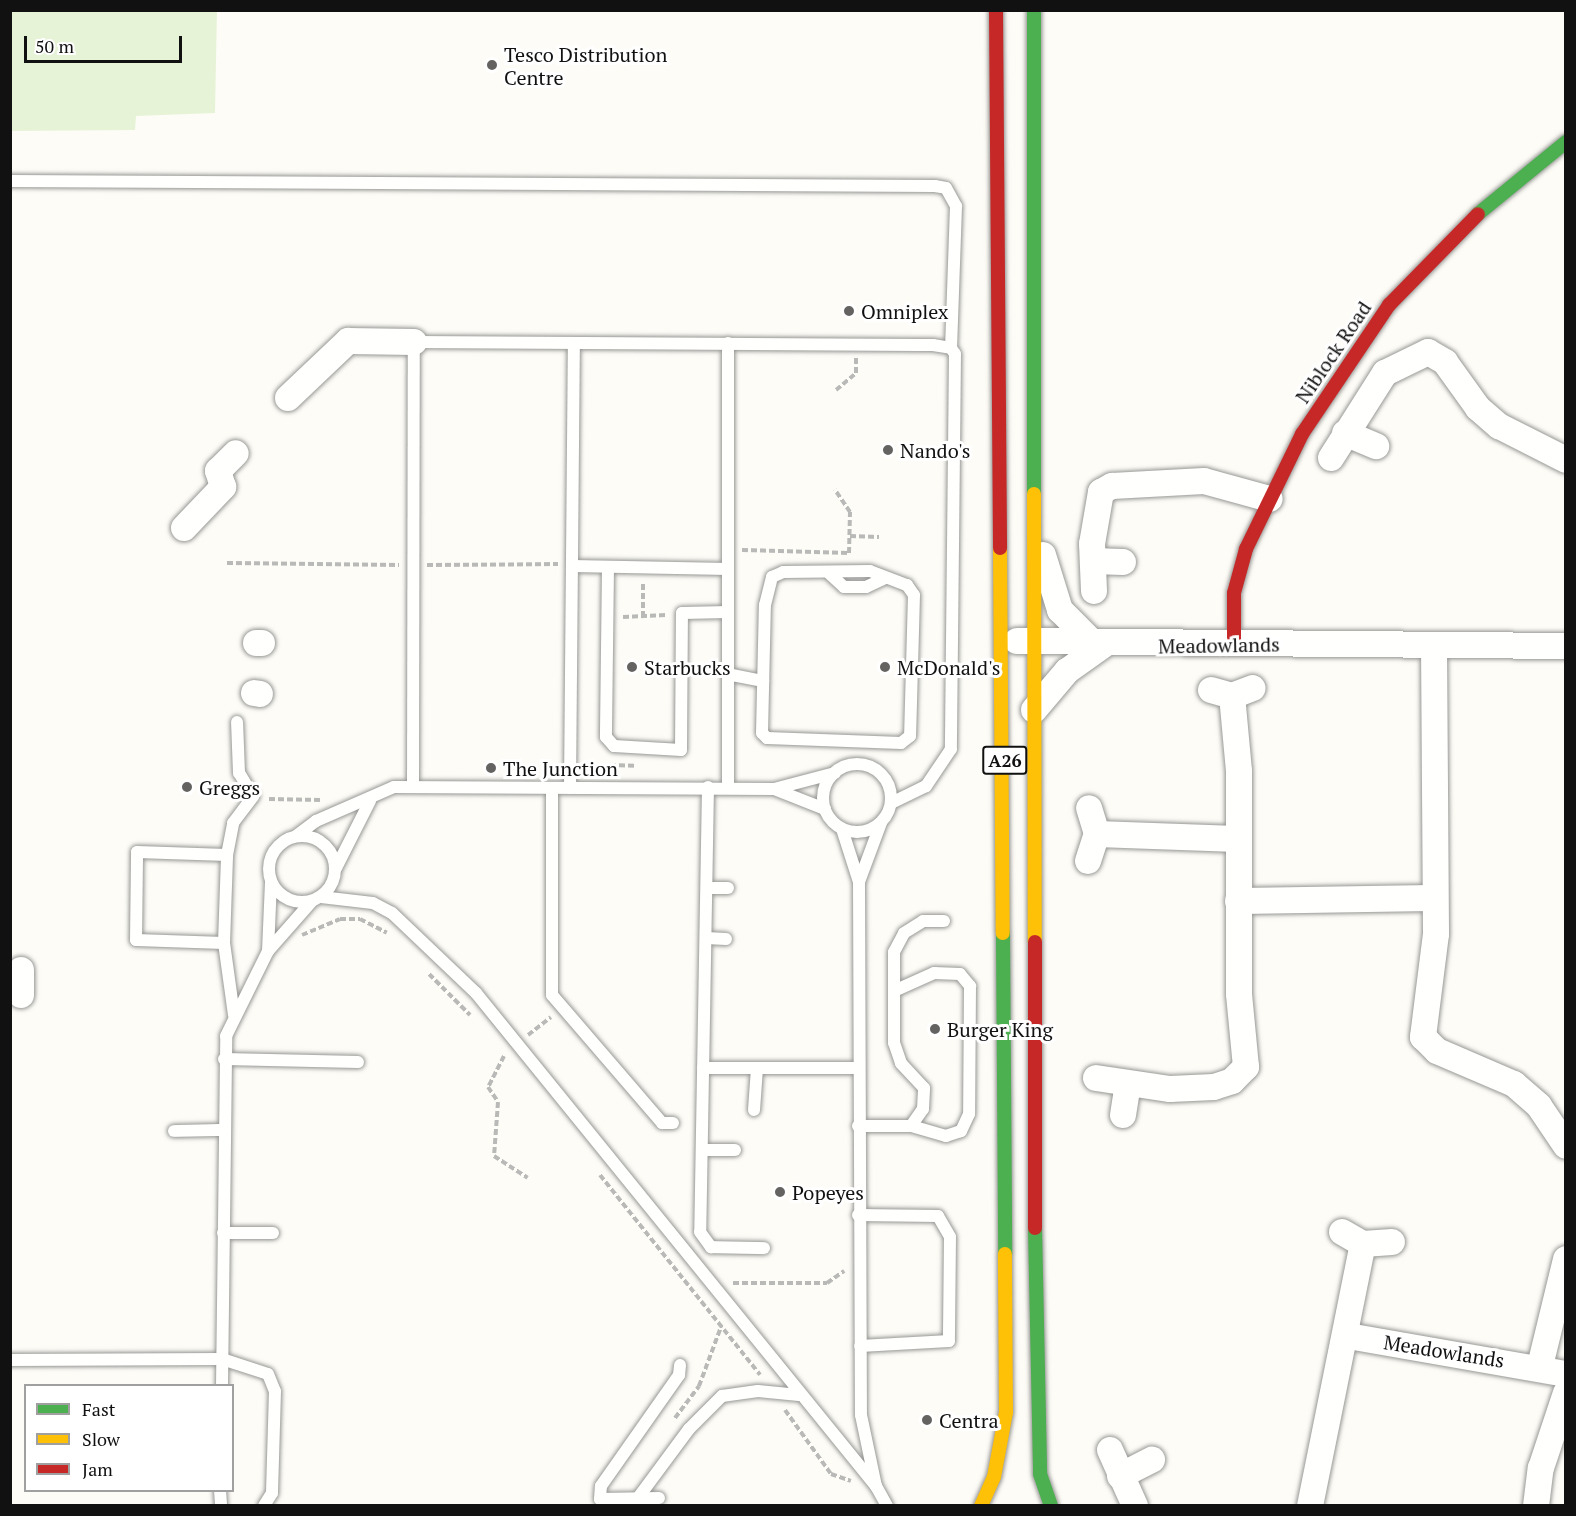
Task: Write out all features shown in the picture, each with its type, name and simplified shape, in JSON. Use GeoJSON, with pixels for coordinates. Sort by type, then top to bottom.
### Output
{"type":"FeatureCollection","features":[{"type":"Feature","properties":{"kind":"main road","name":"A26"},"geometry":{"type":"LineString","coordinates":[[980,1504],[994,1477],[1006,1412],[1004,641],[996,10]]}},
{"type":"Feature","properties":{"kind":"main road","name":"A26"},"geometry":{"type":"LineString","coordinates":[[1034,10],[1035,1318],[1040,1474],[1051,1506]]}},
{"type":"Feature","properties":{"kind":"main road","name":"Niblock Road"},"geometry":{"type":"LineString","coordinates":[[1234,644],[1238,572],[1302,434],[1389,305],[1468,222],[1566,142]]}},
{"type":"Feature","properties":{"kind":"street"},"geometry":{"type":"LineString","coordinates":[[288,398],[348,341],[414,342]]}},
{"type":"Feature","properties":{"kind":"street"},"geometry":{"type":"LineString","coordinates":[[1331,458],[1385,373],[1428,352],[1445,362],[1478,408],[1499,426],[1566,460]]}},
{"type":"Feature","properties":{"kind":"street"},"geometry":{"type":"LineString","coordinates":[[1345,433],[1376,446]]}},
{"type":"Feature","properties":{"kind":"street"},"geometry":{"type":"LineString","coordinates":[[184,528],[223,487],[218,471],[236,453]]}},
{"type":"Feature","properties":{"kind":"street"},"geometry":{"type":"LineString","coordinates":[[1094,591],[1095,503],[1112,486],[1204,481],[1270,499]]}},
{"type":"Feature","properties":{"kind":"street"},"geometry":{"type":"LineString","coordinates":[[1034,516],[1060,610],[1100,644],[1066,671],[1034,710]]}},
{"type":"Feature","properties":{"kind":"street"},"geometry":{"type":"LineString","coordinates":[[1093,561],[1123,562]]}},
{"type":"Feature","properties":{"kind":"street","name":"Meadowlands"},"geometry":{"type":"LineString","coordinates":[[1004,641],[1100,644],[1566,646]]}},
{"type":"Feature","properties":{"kind":"street"},"geometry":{"type":"LineString","coordinates":[[1434,645],[1435,954],[1423,1037],[1437,1051],[1514,1084],[1539,1106],[1566,1146]]}},
{"type":"Feature","properties":{"kind":"street"},"geometry":{"type":"LineString","coordinates":[[1096,1078],[1128,1084],[1214,1087],[1232,1081],[1246,1067],[1238,901],[1239,771],[1232,691]]}},
{"type":"Feature","properties":{"kind":"street"},"geometry":{"type":"LineString","coordinates":[[1088,861],[1097,834],[1089,808]]}},
{"type":"Feature","properties":{"kind":"street"},"geometry":{"type":"LineString","coordinates":[[1097,834],[1237,839]]}},
{"type":"Feature","properties":{"kind":"street"},"geometry":{"type":"LineString","coordinates":[[1238,901],[1434,898]]}},
{"type":"Feature","properties":{"kind":"street"},"geometry":{"type":"LineString","coordinates":[[1123,1115],[1128,1084]]}},
{"type":"Feature","properties":{"kind":"street"},"geometry":{"type":"LineString","coordinates":[[1310,1506],[1348,1336],[1352,1238],[1392,1242]]}},
{"type":"Feature","properties":{"kind":"street"},"geometry":{"type":"LineString","coordinates":[[1540,1366],[1566,1259]]}},
{"type":"Feature","properties":{"kind":"street","name":"Meadowlands"},"geometry":{"type":"LineString","coordinates":[[1348,1336],[1540,1366],[1566,1374]]}},
{"type":"Feature","properties":{"kind":"street"},"geometry":{"type":"LineString","coordinates":[[1536,1506],[1541,1468],[1566,1393]]}},
{"type":"Feature","properties":{"kind":"street"},"geometry":{"type":"LineString","coordinates":[[1110,1450],[1135,1506]]}},
{"type":"Feature","properties":{"kind":"street"},"geometry":{"type":"LineString","coordinates":[[1120,1476],[1152,1460]]}},
{"type":"Feature","properties":{"kind":"lane"},"geometry":{"type":"LineString","coordinates":[[10,181],[935,186],[946,188],[956,206],[951,348],[951,749],[926,786],[891,803],[880,823],[859,882]]}},
{"type":"Feature","properties":{"kind":"lane"},"geometry":{"type":"LineString","coordinates":[[413,786],[414,342],[857,344],[951,348]]}},
{"type":"Feature","properties":{"kind":"lane"},"geometry":{"type":"LineString","coordinates":[[570,788],[574,343]]}},
{"type":"Feature","properties":{"kind":"lane"},"geometry":{"type":"LineString","coordinates":[[728,344],[728,788]]}},
{"type":"Feature","properties":{"kind":"lane"},"geometry":{"type":"LineString","coordinates":[[572,566],[728,569]]}},
{"type":"Feature","properties":{"kind":"lane"},"geometry":{"type":"LineString","coordinates":[[608,567],[606,737],[614,746],[646,750],[681,750],[682,613],[728,612]]}},
{"type":"Feature","properties":{"kind":"lane"},"geometry":{"type":"LineString","coordinates":[[870,571],[907,585],[914,595],[914,729],[906,740],[767,738],[762,733],[764,668],[765,605],[772,577],[783,572],[830,574],[870,571]]}},
{"type":"Feature","properties":{"kind":"lane"},"geometry":{"type":"LineString","coordinates":[[727,674],[749,674],[764,668]]}},
{"type":"Feature","properties":{"kind":"lane"},"geometry":{"type":"LineString","coordinates":[[749,674],[763,681]]}},
{"type":"Feature","properties":{"kind":"lane"},"geometry":{"type":"LineString","coordinates":[[234,1016],[224,943],[227,855],[233,823],[253,796],[239,772],[237,722]]}},
{"type":"Feature","properties":{"kind":"lane"},"geometry":{"type":"LineString","coordinates":[[268,951],[271,858],[296,836],[339,810],[370,801],[394,788],[413,786],[552,789],[708,787],[774,789],[835,773],[853,765],[873,768],[888,783],[891,803]]}},
{"type":"Feature","properties":{"kind":"lane"},"geometry":{"type":"LineString","coordinates":[[825,809],[824,790],[835,773]]}},
{"type":"Feature","properties":{"kind":"lane"},"geometry":{"type":"LineString","coordinates":[[708,787],[700,1233],[711,1247],[764,1248]]}},
{"type":"Feature","properties":{"kind":"lane"},"geometry":{"type":"LineString","coordinates":[[552,789],[550,986],[563,1008],[663,1123],[673,1123]]}},
{"type":"Feature","properties":{"kind":"lane"},"geometry":{"type":"LineString","coordinates":[[774,789],[825,809],[842,829],[859,882],[858,1215],[861,1414],[872,1481]]}},
{"type":"Feature","properties":{"kind":"lane"},"geometry":{"type":"LineString","coordinates":[[222,1384],[224,1059],[234,1016],[268,951],[316,899],[336,868],[370,801]]}},
{"type":"Feature","properties":{"kind":"lane"},"geometry":{"type":"LineString","coordinates":[[842,829],[860,832],[880,823]]}},
{"type":"Feature","properties":{"kind":"lane"},"geometry":{"type":"LineString","coordinates":[[296,836],[318,840],[336,868]]}},
{"type":"Feature","properties":{"kind":"lane"},"geometry":{"type":"LineString","coordinates":[[224,943],[136,940],[137,852],[227,855]]}},
{"type":"Feature","properties":{"kind":"lane"},"geometry":{"type":"LineString","coordinates":[[271,880],[292,900],[316,899],[374,903],[392,913],[476,993],[799,1395],[872,1481],[887,1506]]}},
{"type":"Feature","properties":{"kind":"lane"},"geometry":{"type":"LineString","coordinates":[[706,888],[728,888]]}},
{"type":"Feature","properties":{"kind":"lane"},"geometry":{"type":"LineString","coordinates":[[911,1126],[923,1109],[924,1088],[901,1063],[894,1043],[894,952],[904,933],[923,921],[944,921]]}},
{"type":"Feature","properties":{"kind":"lane"},"geometry":{"type":"LineString","coordinates":[[706,938],[726,939]]}},
{"type":"Feature","properties":{"kind":"lane"},"geometry":{"type":"LineString","coordinates":[[858,1126],[911,1126],[946,1136],[961,1131],[969,1114],[969,986],[960,974],[934,974],[894,991]]}},
{"type":"Feature","properties":{"kind":"lane"},"geometry":{"type":"LineString","coordinates":[[224,1059],[358,1062]]}},
{"type":"Feature","properties":{"kind":"lane"},"geometry":{"type":"LineString","coordinates":[[703,1068],[859,1068]]}},
{"type":"Feature","properties":{"kind":"lane"},"geometry":{"type":"LineString","coordinates":[[754,1110],[757,1068]]}},
{"type":"Feature","properties":{"kind":"lane"},"geometry":{"type":"LineString","coordinates":[[174,1131],[223,1130]]}},
{"type":"Feature","properties":{"kind":"lane"},"geometry":{"type":"LineString","coordinates":[[702,1150],[735,1150]]}},
{"type":"Feature","properties":{"kind":"lane"},"geometry":{"type":"LineString","coordinates":[[858,1215],[938,1216],[950,1237],[950,1341],[860,1346]]}},
{"type":"Feature","properties":{"kind":"lane"},"geometry":{"type":"LineString","coordinates":[[223,1233],[273,1233]]}},
{"type":"Feature","properties":{"kind":"lane"},"geometry":{"type":"LineString","coordinates":[[10,1360],[222,1359],[268,1374],[275,1391],[272,1493],[264,1506]]}},
{"type":"Feature","properties":{"kind":"lane"},"geometry":{"type":"LineString","coordinates":[[659,1498],[635,1502],[600,1499],[601,1486],[679,1375],[680,1365]]}},
{"type":"Feature","properties":{"kind":"lane"},"geometry":{"type":"LineString","coordinates":[[635,1502],[711,1405],[739,1392],[799,1395]]}},
{"type":"Feature","properties":{"kind":"path"},"geometry":{"type":"LineString","coordinates":[[836,390],[856,373],[857,344]]}},
{"type":"Feature","properties":{"kind":"path"},"geometry":{"type":"LineString","coordinates":[[849,536],[879,537]]}},
{"type":"Feature","properties":{"kind":"path"},"geometry":{"type":"LineString","coordinates":[[607,617],[682,613]]}},
{"type":"Feature","properties":{"kind":"path"},"geometry":{"type":"LineString","coordinates":[[609,788],[610,765],[646,766],[646,750]]}},
{"type":"Feature","properties":{"kind":"path"},"geometry":{"type":"LineString","coordinates":[[253,796],[330,800]]}},
{"type":"Feature","properties":{"kind":"path"},"geometry":{"type":"LineString","coordinates":[[291,928],[305,937],[333,922],[360,919],[397,942]]}},
{"type":"Feature","properties":{"kind":"path"},"geometry":{"type":"LineString","coordinates":[[421,966],[476,1022]]}},
{"type":"Feature","properties":{"kind":"path"},"geometry":{"type":"LineString","coordinates":[[527,1036],[563,1008]]}},
{"type":"Feature","properties":{"kind":"path"},"geometry":{"type":"LineString","coordinates":[[497,1047],[511,1065]]}},
{"type":"Feature","properties":{"kind":"path"},"geometry":{"type":"LineString","coordinates":[[504,1056],[488,1087],[498,1102],[494,1156],[528,1178]]}},
{"type":"Feature","properties":{"kind":"path"},"geometry":{"type":"LineString","coordinates":[[592,1165],[774,1392],[831,1474],[843,1482],[872,1481]]}},
{"type":"Feature","properties":{"kind":"path"},"geometry":{"type":"LineString","coordinates":[[729,1278],[734,1285],[826,1283],[859,1261]]}},
{"type":"Feature","properties":{"kind":"path"},"geometry":{"type":"LineString","coordinates":[[672,1422],[699,1386],[721,1326]]}},
{"type":"Feature","properties":{"kind":"green space"},"geometry":{"type":"Polygon","coordinates":[[[10,11],[217,11],[215,113],[136,116],[135,130],[11,131],[10,11]]]}},
{"type":"Feature","properties":{"kind":"traffic: fast"},"geometry":{"type":"LineString","coordinates":[[1034,10],[1034,494]]}},
{"type":"Feature","properties":{"kind":"traffic: fast"},"geometry":{"type":"LineString","coordinates":[[1478,214],[1566,142]]}},
{"type":"Feature","properties":{"kind":"traffic: fast"},"geometry":{"type":"LineString","coordinates":[[1003,933],[1005,1254]]}},
{"type":"Feature","properties":{"kind":"traffic: fast"},"geometry":{"type":"LineString","coordinates":[[1035,1228],[1040,1474],[1051,1506]]}},
{"type":"Feature","properties":{"kind":"traffic: slow"},"geometry":{"type":"LineString","coordinates":[[1034,494],[1035,942]]}},
{"type":"Feature","properties":{"kind":"traffic: slow"},"geometry":{"type":"LineString","coordinates":[[1000,548],[1003,933]]}},
{"type":"Feature","properties":{"kind":"traffic: slow"},"geometry":{"type":"LineString","coordinates":[[981,1506],[994,1477],[1006,1412],[1005,1254]]}},
{"type":"Feature","properties":{"kind":"traffic: jam"},"geometry":{"type":"LineString","coordinates":[[996,10],[1000,548]]}},
{"type":"Feature","properties":{"kind":"traffic: jam"},"geometry":{"type":"LineString","coordinates":[[1234,644],[1234,593],[1246,549],[1302,434],[1389,305],[1478,214]]}},
{"type":"Feature","properties":{"kind":"traffic: jam"},"geometry":{"type":"LineString","coordinates":[[1035,942],[1035,1228]]}},
{"type":"Feature","properties":{"kind":"place","name":"Tesco Distribution Centre"},"geometry":{"type":"Point","coordinates":[492,65]}},
{"type":"Feature","properties":{"kind":"place","name":"Omniplex"},"geometry":{"type":"Point","coordinates":[849,311]}},
{"type":"Feature","properties":{"kind":"place","name":"Nando's"},"geometry":{"type":"Point","coordinates":[888,450]}},
{"type":"Feature","properties":{"kind":"place","name":"Starbucks"},"geometry":{"type":"Point","coordinates":[632,667]}},
{"type":"Feature","properties":{"kind":"place","name":"McDonald's"},"geometry":{"type":"Point","coordinates":[885,667]}},
{"type":"Feature","properties":{"kind":"place","name":"The Junction"},"geometry":{"type":"Point","coordinates":[491,768]}},
{"type":"Feature","properties":{"kind":"place","name":"Greggs"},"geometry":{"type":"Point","coordinates":[187,787]}},
{"type":"Feature","properties":{"kind":"place","name":"Burger King"},"geometry":{"type":"Point","coordinates":[935,1029]}},
{"type":"Feature","properties":{"kind":"place","name":"Popeyes"},"geometry":{"type":"Point","coordinates":[780,1192]}},
{"type":"Feature","properties":{"kind":"place","name":"Centra"},"geometry":{"type":"Point","coordinates":[927,1420]}}]}
